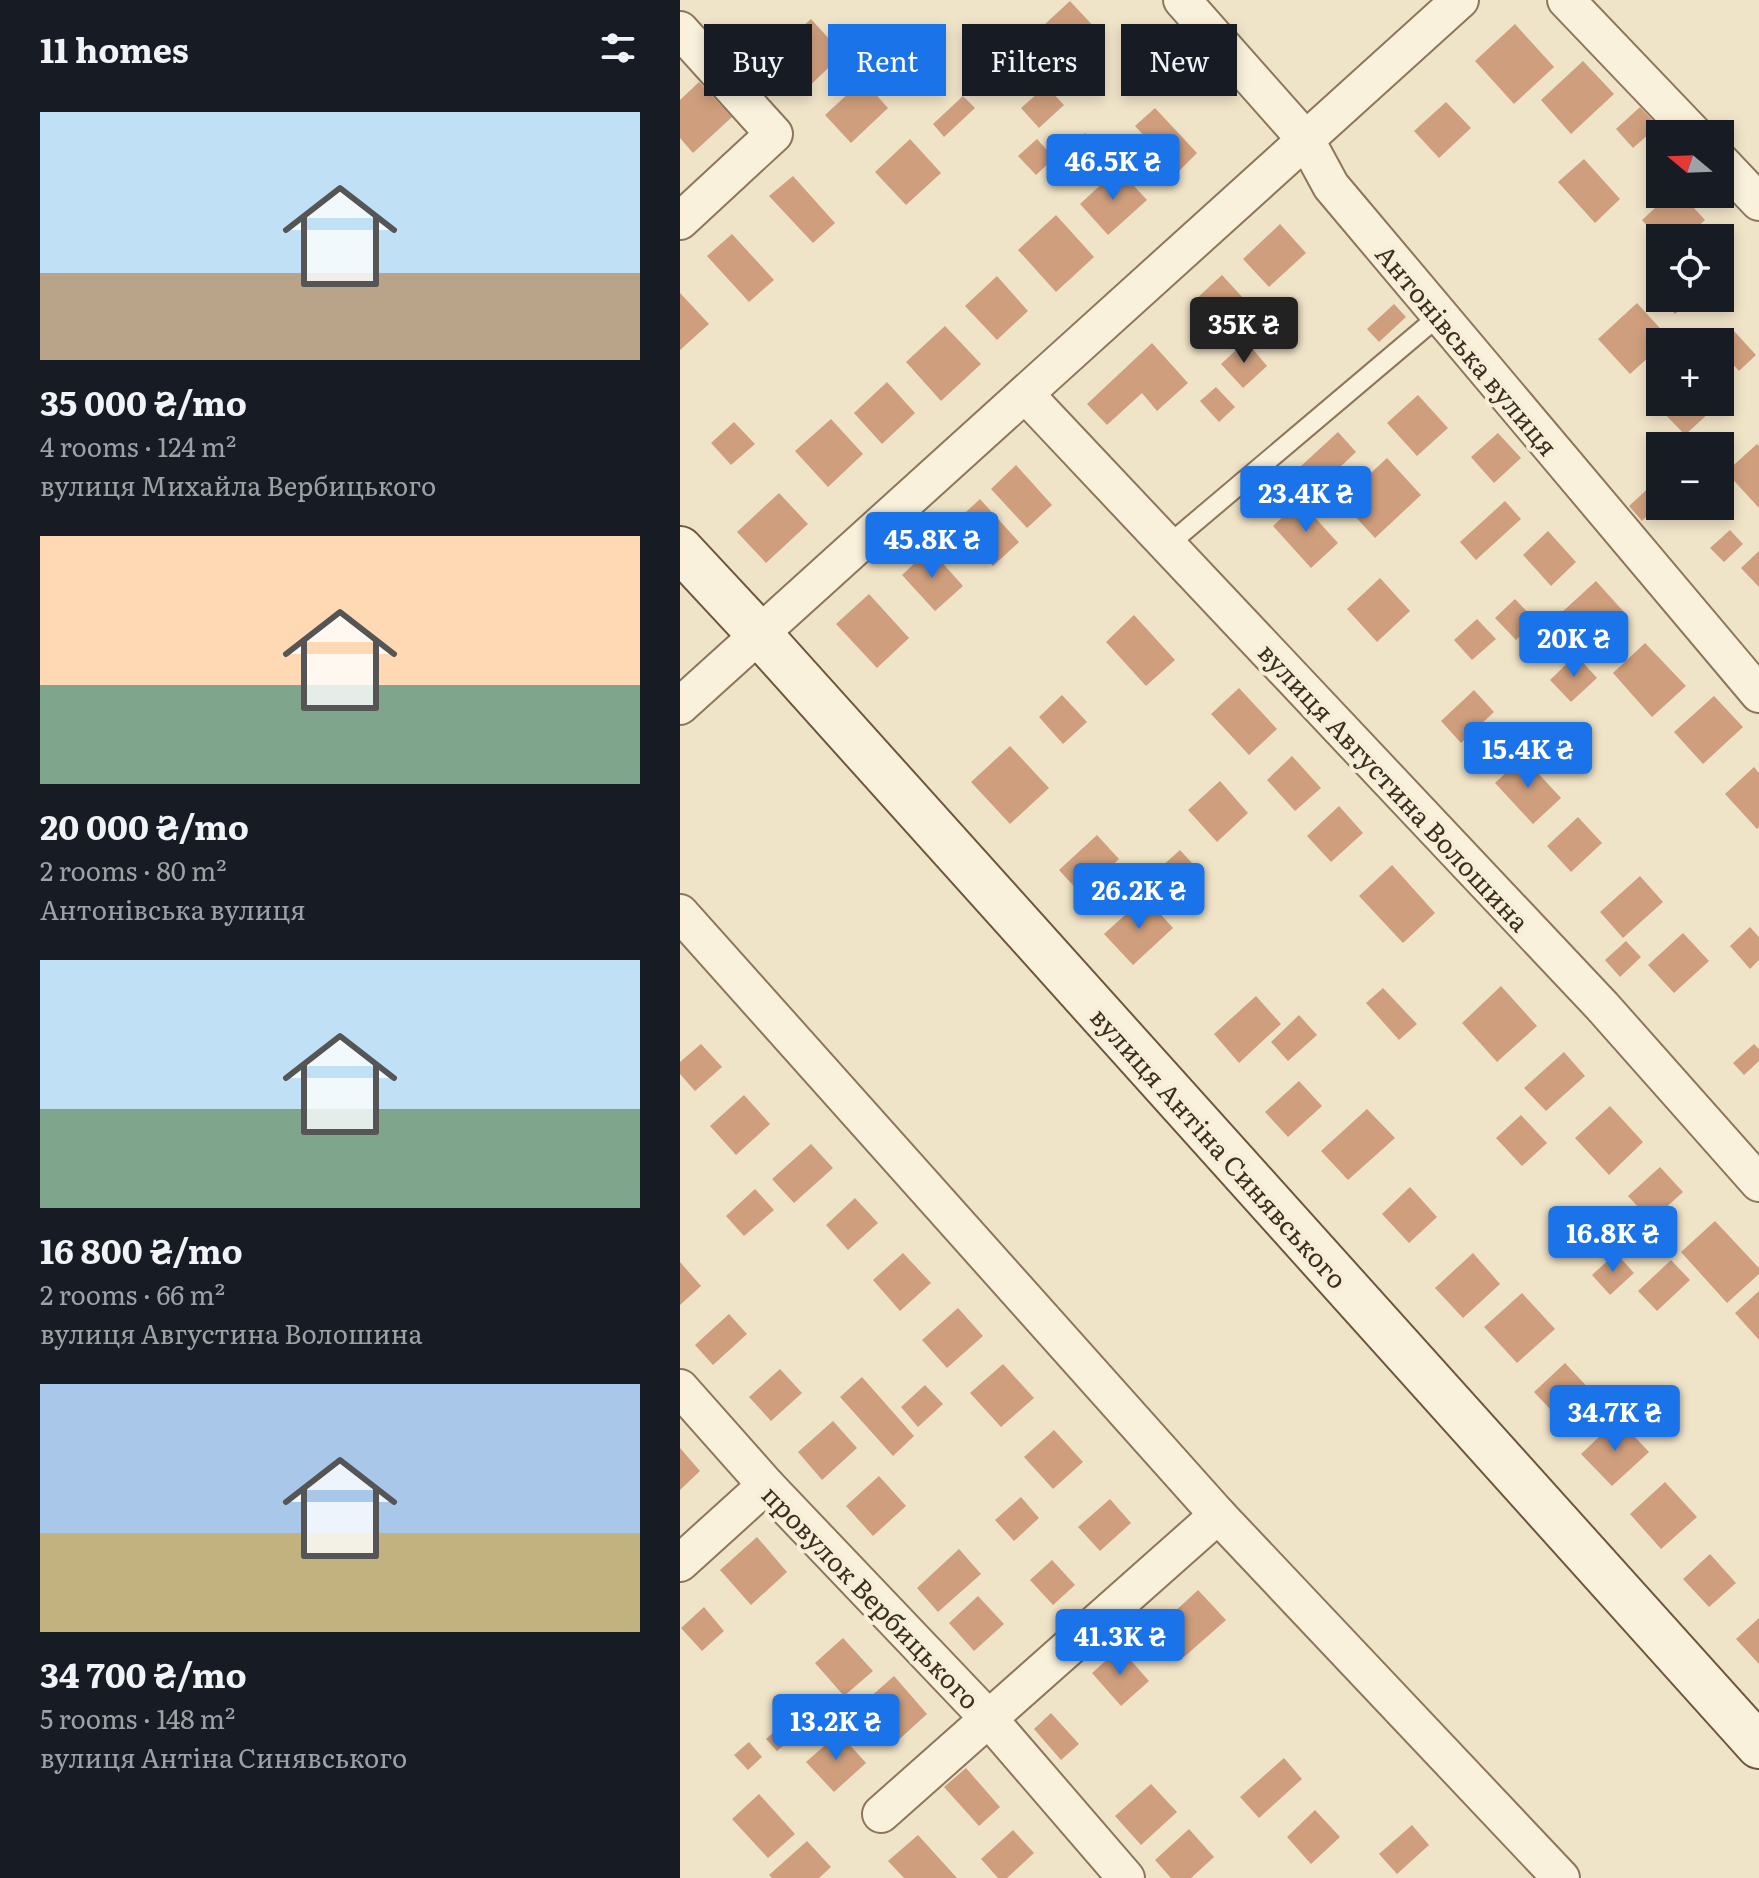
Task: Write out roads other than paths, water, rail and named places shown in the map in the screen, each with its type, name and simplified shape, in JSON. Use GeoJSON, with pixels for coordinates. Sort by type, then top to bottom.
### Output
{"type":"FeatureCollection","features":[{"type":"Feature","properties":{"kind":"street","name":"Антонівська вулиця"},"geometry":{"type":"LineString","coordinates":[[1182,0],[1306,140],[1331,186],[1759,694]]}},
{"type":"Feature","properties":{"kind":"street"},"geometry":{"type":"LineString","coordinates":[[680,706],[1460,0]]}},
{"type":"Feature","properties":{"kind":"street"},"geometry":{"type":"LineString","coordinates":[[1566,0],[1681,120]]}},
{"type":"Feature","properties":{"kind":"street"},"geometry":{"type":"LineString","coordinates":[[680,30],[774,134],[680,221]]}},
{"type":"Feature","properties":{"kind":"street"},"geometry":{"type":"LineString","coordinates":[[1734,176],[1759,202]]}},
{"type":"Feature","properties":{"kind":"street","name":"вулиця Августина Волошина"},"geometry":{"type":"LineString","coordinates":[[1025,394],[1602,1006],[1759,1183]]}},
{"type":"Feature","properties":{"kind":"street","name":"вулиця Антіна Синявського"},"geometry":{"type":"LineString","coordinates":[[680,549],[1759,1746]]}},
{"type":"Feature","properties":{"kind":"street"},"geometry":{"type":"LineString","coordinates":[[680,913],[1218,1515],[1561,1878]]}},
{"type":"Feature","properties":{"kind":"street","name":"провулок Вербицького"},"geometry":{"type":"LineString","coordinates":[[680,1388],[766,1485],[988,1718],[1126,1878]]}},
{"type":"Feature","properties":{"kind":"street"},"geometry":{"type":"LineString","coordinates":[[680,1563],[766,1485]]}},
{"type":"Feature","properties":{"kind":"street"},"geometry":{"type":"LineString","coordinates":[[881,1814],[1218,1515]]}},
{"type":"Feature","properties":{"kind":"lane"},"geometry":{"type":"LineString","coordinates":[[1168,545],[1440,315]]}}]}
